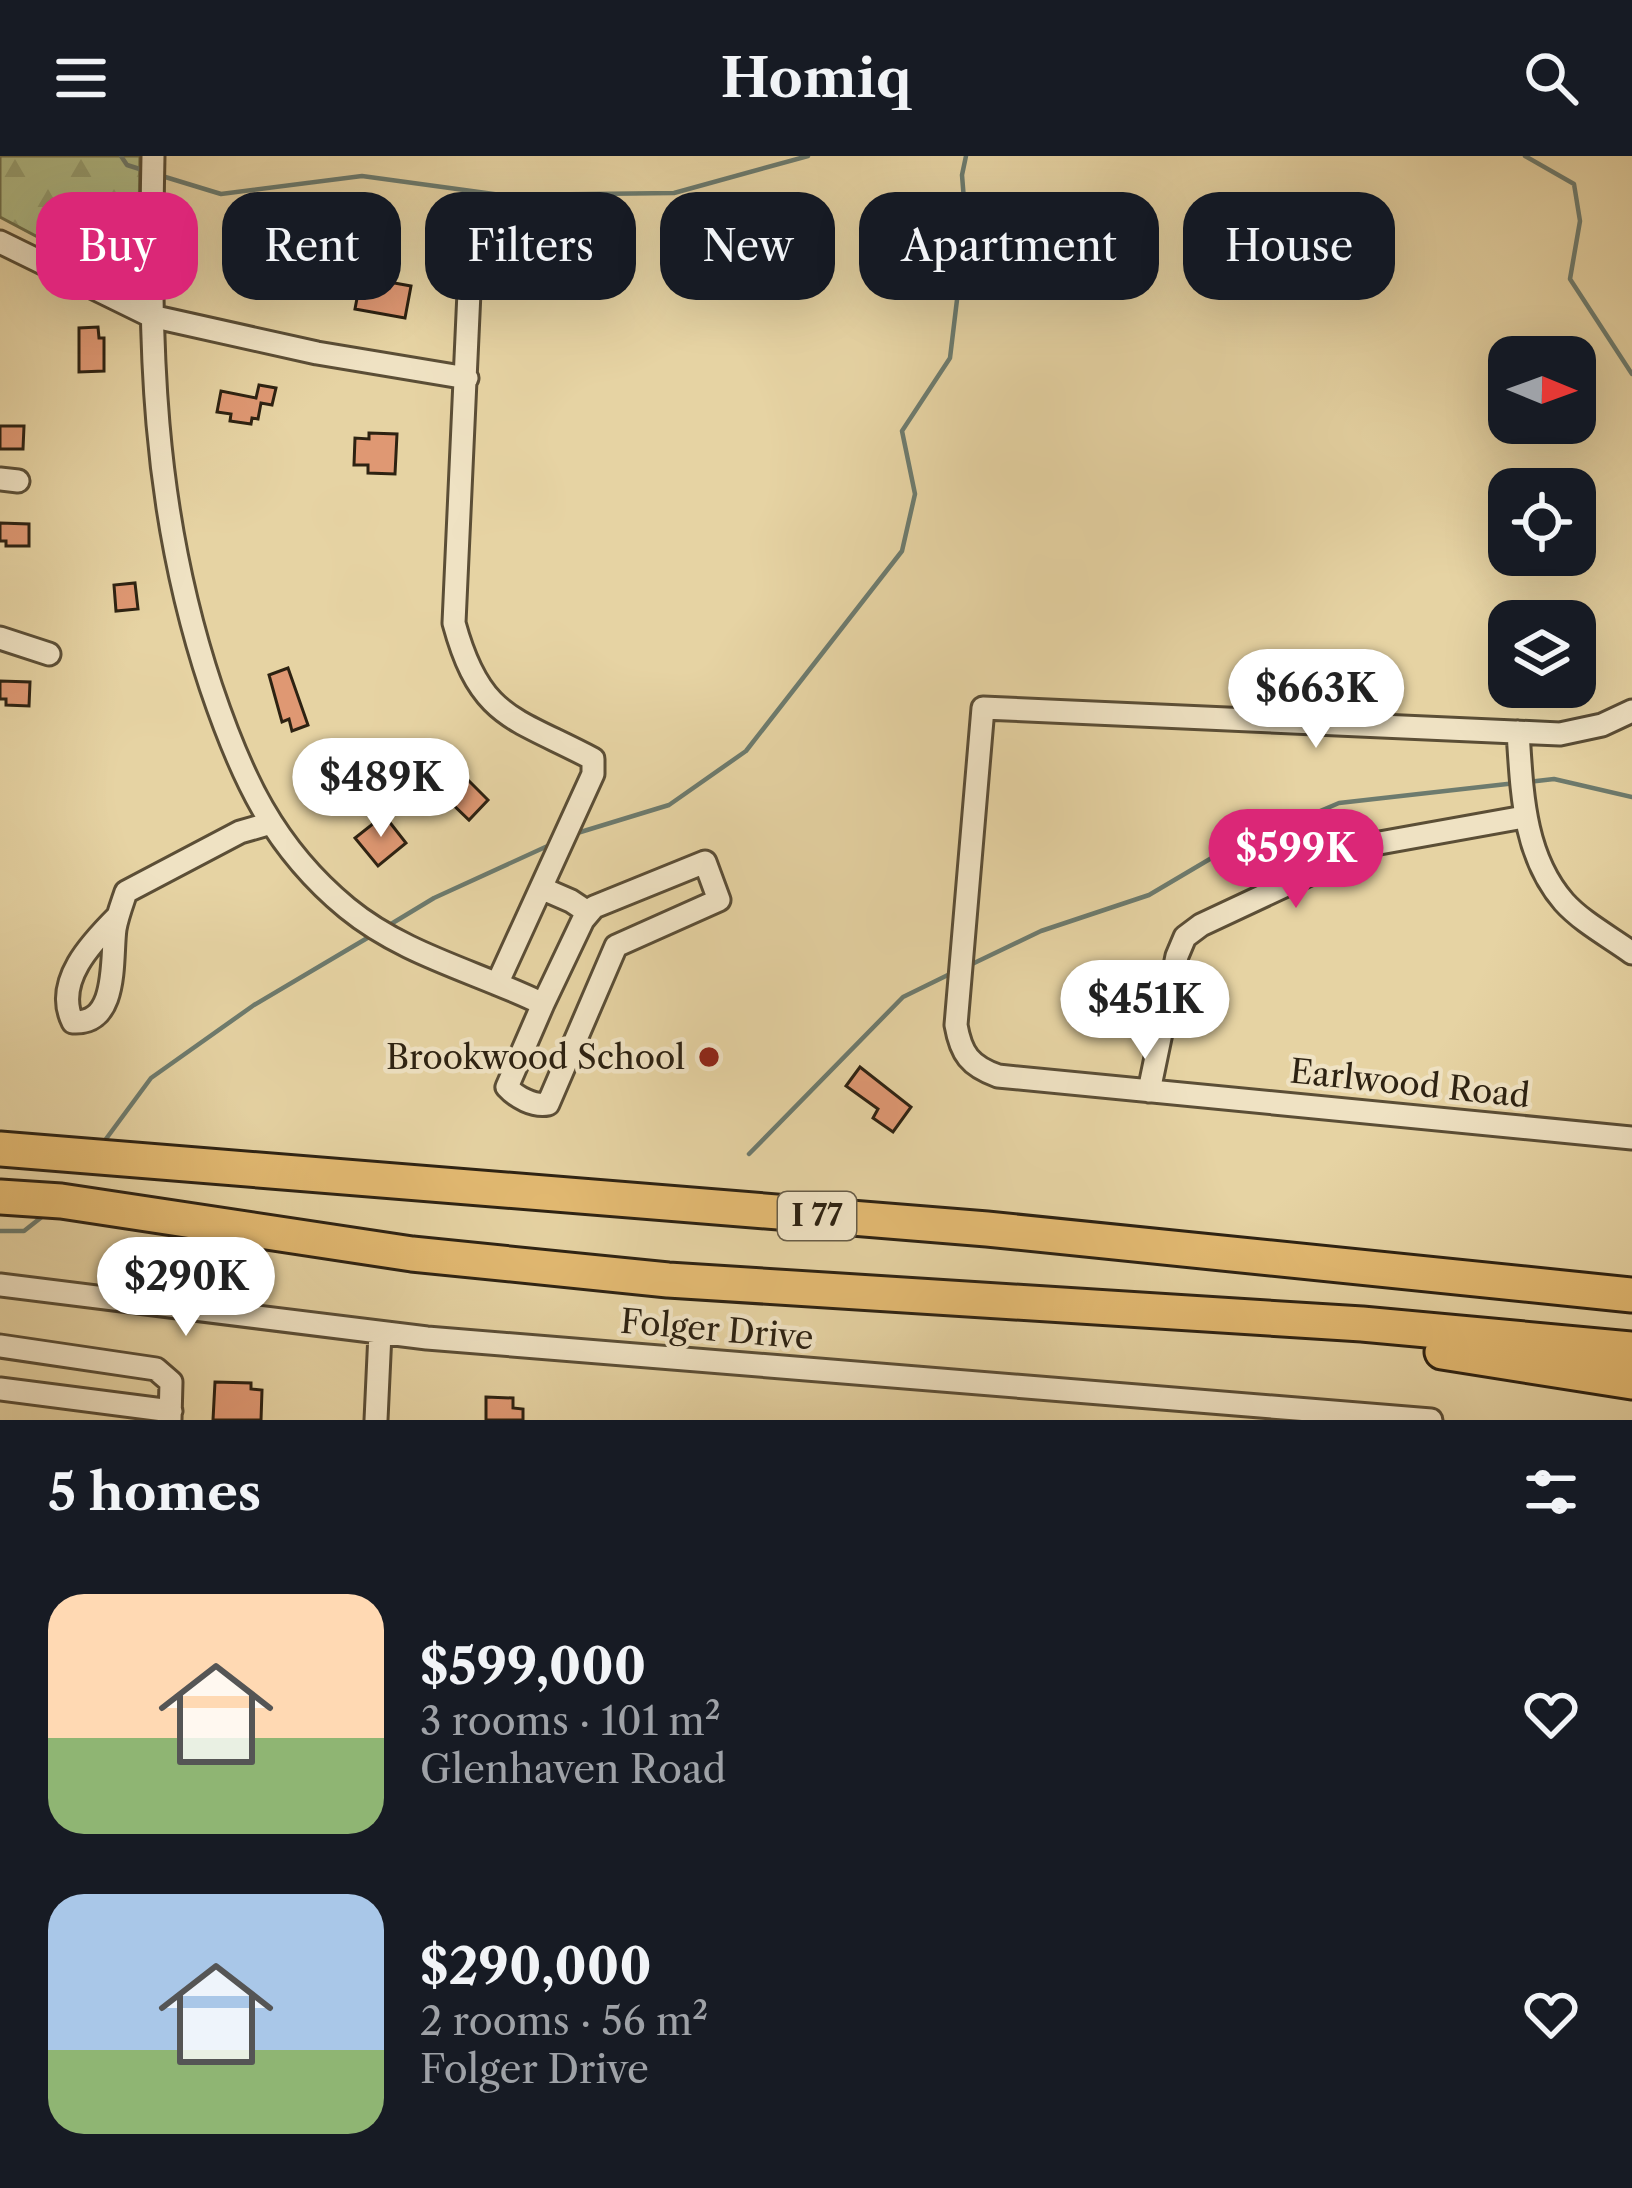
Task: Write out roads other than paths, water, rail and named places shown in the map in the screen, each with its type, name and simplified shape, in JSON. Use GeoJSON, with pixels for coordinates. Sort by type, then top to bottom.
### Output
{"type":"FeatureCollection","features":[{"type":"Feature","properties":{"kind":"highway","name":"I 77"},"geometry":{"type":"LineString","coordinates":[[0,1149],[1011,1231],[1632,1295]]}},
{"type":"Feature","properties":{"kind":"highway","name":"I 77"},"geometry":{"type":"LineString","coordinates":[[0,1197],[61,1201],[412,1254],[668,1280],[1362,1324],[1632,1349]]}},
{"type":"Feature","properties":{"kind":"highway"},"geometry":{"type":"LineString","coordinates":[[1362,1324],[1408,1346],[1632,1382]]}},
{"type":"Feature","properties":{"kind":"street"},"geometry":{"type":"LineString","coordinates":[[153,156],[155,428],[173,549],[192,628],[224,725],[268,824],[304,868],[350,910],[402,945],[543,1004]]}},
{"type":"Feature","properties":{"kind":"street"},"geometry":{"type":"LineString","coordinates":[[0,242],[151,316],[317,353],[467,378]]}},
{"type":"Feature","properties":{"kind":"street"},"geometry":{"type":"LineString","coordinates":[[469,300],[454,623],[465,663],[484,694],[510,720],[592,759],[593,774],[497,984]]}},
{"type":"Feature","properties":{"kind":"street"},"geometry":{"type":"LineString","coordinates":[[0,638],[49,654]]}},
{"type":"Feature","properties":{"kind":"street","name":"Earlwood Road"},"geometry":{"type":"LineString","coordinates":[[1518,732],[983,708],[956,1024],[960,1048],[975,1067],[998,1076],[1632,1138]]}},
{"type":"Feature","properties":{"kind":"street"},"geometry":{"type":"LineString","coordinates":[[1632,711],[1602,725],[1560,734],[1518,732],[1524,817],[1539,862],[1564,902],[1632,953]]}},
{"type":"Feature","properties":{"kind":"street"},"geometry":{"type":"LineString","coordinates":[[1148,1090],[1177,956],[1185,938],[1201,925],[1374,844],[1524,817]]}},
{"type":"Feature","properties":{"kind":"street"},"geometry":{"type":"LineString","coordinates":[[118,916],[126,892],[240,832],[268,824]]}},
{"type":"Feature","properties":{"kind":"street"},"geometry":{"type":"LineString","coordinates":[[705,862],[719,900],[616,946],[548,1104],[540,1106],[507,1087],[543,1004],[594,907],[705,862]]}},
{"type":"Feature","properties":{"kind":"street"},"geometry":{"type":"LineString","coordinates":[[541,888],[589,914]]}},
{"type":"Feature","properties":{"kind":"street","name":"Folger Drive"},"geometry":{"type":"LineString","coordinates":[[0,1286],[380,1333],[1431,1420]]}},
{"type":"Feature","properties":{"kind":"street"},"geometry":{"type":"LineString","coordinates":[[376,1420],[380,1333]]}},
{"type":"Feature","properties":{"kind":"street"},"geometry":{"type":"LineString","coordinates":[[0,1346],[156,1369],[171,1382],[170,1416],[0,1389]]}},
{"type":"Feature","properties":{"kind":"waterway"},"geometry":{"type":"LineString","coordinates":[[121,156],[127,165],[146,171]]}},
{"type":"Feature","properties":{"kind":"waterway"},"geometry":{"type":"LineString","coordinates":[[162,176],[221,194],[362,176],[501,195],[674,193],[808,156]]}},
{"type":"Feature","properties":{"kind":"waterway"},"geometry":{"type":"LineString","coordinates":[[574,834],[669,805],[746,751],[902,551],[915,494],[902,431],[950,358],[966,225],[962,175],[966,156]]}},
{"type":"Feature","properties":{"kind":"waterway"},"geometry":{"type":"LineString","coordinates":[[1525,156],[1574,184],[1580,221],[1570,279],[1632,374]]}},
{"type":"Feature","properties":{"kind":"waterway"},"geometry":{"type":"LineString","coordinates":[[1528,782],[1554,779],[1632,797]]}},
{"type":"Feature","properties":{"kind":"waterway"},"geometry":{"type":"LineString","coordinates":[[970,965],[1041,931],[1149,895],[1215,856],[1339,803],[1516,783]]}},
{"type":"Feature","properties":{"kind":"waterway"},"geometry":{"type":"LineString","coordinates":[[391,924],[434,898],[552,844]]}},
{"type":"Feature","properties":{"kind":"waterway"},"geometry":{"type":"LineString","coordinates":[[103,1143],[151,1078],[254,1005],[369,937]]}},
{"type":"Feature","properties":{"kind":"waterway"},"geometry":{"type":"LineString","coordinates":[[749,1154],[903,997],[954,972]]}},
{"type":"Feature","properties":{"kind":"waterway"},"geometry":{"type":"LineString","coordinates":[[0,1231],[24,1231],[43,1216]]}},
{"type":"Feature","properties":{"kind":"place","name":"Brookwood School"},"geometry":{"type":"Point","coordinates":[709,1057]}}]}
